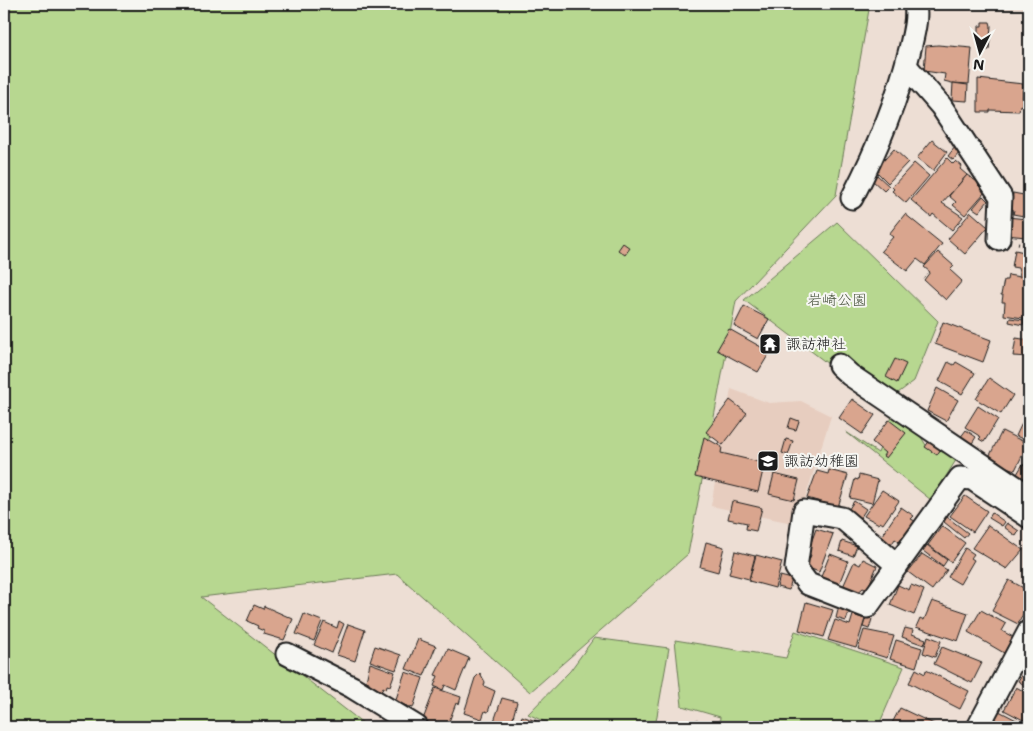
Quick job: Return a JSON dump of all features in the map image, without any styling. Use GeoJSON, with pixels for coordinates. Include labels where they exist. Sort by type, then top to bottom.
{"type":"FeatureCollection","features":[{"type":"Feature","properties":{"kind":"street"},"geometry":{"type":"LineString","coordinates":[[852,198],[874,157],[890,117],[906,66],[915,27],[915,4]]}},
{"type":"Feature","properties":{"kind":"street"},"geometry":{"type":"LineString","coordinates":[[906,66],[941,106],[1001,197],[999,239]]}},
{"type":"Feature","properties":{"kind":"street"},"geometry":{"type":"LineString","coordinates":[[839,365],[850,375],[1029,496]]}},
{"type":"Feature","properties":{"kind":"street"},"geometry":{"type":"LineString","coordinates":[[897,565],[842,518],[804,511],[796,568],[808,584],[867,607],[960,478],[972,479],[1029,517]]}},
{"type":"Feature","properties":{"kind":"street"},"geometry":{"type":"LineString","coordinates":[[978,727],[1029,631]]}},
{"type":"Feature","properties":{"kind":"street"},"geometry":{"type":"LineString","coordinates":[[287,654],[352,687],[417,727]]}},
{"type":"Feature","properties":{"kind":"shaded area","name":"諏訪幼稚園"},"geometry":{"type":"Polygon","coordinates":[[[731,389],[769,403],[801,401],[831,416],[797,524],[711,506],[731,389]]]}},
{"type":"Feature","properties":{"kind":"green space"},"geometry":{"type":"Polygon","coordinates":[[[4,4],[870,4],[836,195],[736,301],[688,554],[530,692],[397,574],[201,597],[368,727],[4,727],[4,4]]]}},
{"type":"Feature","properties":{"kind":"green space","name":"岩崎公園"},"geometry":{"type":"Polygon","coordinates":[[[837,222],[938,321],[914,381],[882,405],[744,300],[837,222]]]}},
{"type":"Feature","properties":{"kind":"green space"},"geometry":{"type":"Polygon","coordinates":[[[892,417],[915,427],[927,447],[958,457],[931,500],[846,432],[878,453],[892,417]]]}},
{"type":"Feature","properties":{"kind":"green space"},"geometry":{"type":"Polygon","coordinates":[[[795,631],[904,667],[878,727],[719,727],[720,717],[682,706],[675,640],[786,658],[795,631]]]}},
{"type":"Feature","properties":{"kind":"green space"},"geometry":{"type":"Polygon","coordinates":[[[594,638],[669,648],[655,727],[556,727],[528,714],[570,671],[594,638]]]}},
{"type":"Feature","properties":{"kind":"building"},"geometry":{"type":"Polygon","coordinates":[[[982,22],[990,22],[991,26],[989,50],[979,50],[979,26],[982,26],[982,22]]]}},
{"type":"Feature","properties":{"kind":"building"},"geometry":{"type":"Polygon","coordinates":[[[938,45],[972,48],[969,84],[944,81],[945,74],[924,71],[926,46],[938,45]]]}},
{"type":"Feature","properties":{"kind":"building"},"geometry":{"type":"Polygon","coordinates":[[[978,79],[1023,84],[1022,106],[1020,105],[1019,111],[990,110],[990,112],[978,112],[978,79]]]}},
{"type":"Feature","properties":{"kind":"building"},"geometry":{"type":"Polygon","coordinates":[[[953,83],[968,85],[967,101],[952,100],[953,83]]]}},
{"type":"Feature","properties":{"kind":"building"},"geometry":{"type":"Polygon","coordinates":[[[932,140],[947,152],[933,171],[917,158],[932,140]]]}},
{"type":"Feature","properties":{"kind":"building"},"geometry":{"type":"Polygon","coordinates":[[[955,147],[960,152],[953,160],[948,156],[955,147]]]}},
{"type":"Feature","properties":{"kind":"building"},"geometry":{"type":"Polygon","coordinates":[[[894,149],[908,162],[888,183],[877,172],[879,170],[877,168],[894,149]]]}},
{"type":"Feature","properties":{"kind":"building"},"geometry":{"type":"Polygon","coordinates":[[[947,158],[953,164],[956,161],[962,166],[960,169],[967,175],[942,203],[963,217],[952,230],[933,214],[931,217],[911,200],[947,158]]]}},
{"type":"Feature","properties":{"kind":"building"},"geometry":{"type":"Polygon","coordinates":[[[914,163],[929,176],[906,203],[892,191],[894,189],[892,187],[914,163]]]}},
{"type":"Feature","properties":{"kind":"building"},"geometry":{"type":"Polygon","coordinates":[[[877,175],[889,186],[884,191],[872,180],[877,175]]]}},
{"type":"Feature","properties":{"kind":"building"},"geometry":{"type":"Polygon","coordinates":[[[967,175],[979,183],[978,185],[985,192],[965,215],[953,205],[956,202],[949,196],[967,175]]]}},
{"type":"Feature","properties":{"kind":"building"},"geometry":{"type":"Polygon","coordinates":[[[1013,193],[1029,196],[1029,217],[1013,214],[1014,210],[1010,209],[1013,193]]]}},
{"type":"Feature","properties":{"kind":"building"},"geometry":{"type":"Polygon","coordinates":[[[983,196],[988,201],[979,212],[973,208],[983,196]]]}},
{"type":"Feature","properties":{"kind":"building"},"geometry":{"type":"Polygon","coordinates":[[[971,212],[988,227],[965,254],[948,239],[971,212]]]}},
{"type":"Feature","properties":{"kind":"building"},"geometry":{"type":"Polygon","coordinates":[[[905,214],[942,244],[925,265],[917,259],[907,271],[881,251],[893,237],[889,234],[905,214]]]}},
{"type":"Feature","properties":{"kind":"building"},"geometry":{"type":"Polygon","coordinates":[[[1007,217],[1027,219],[1026,237],[1006,235],[1007,217]]]}},
{"type":"Feature","properties":{"kind":"building"},"geometry":{"type":"Polygon","coordinates":[[[623,243],[630,248],[625,255],[618,250],[623,243]]]}},
{"type":"Feature","properties":{"kind":"building"},"geometry":{"type":"Polygon","coordinates":[[[1015,250],[1029,253],[1029,270],[1025,269],[1029,278],[1029,319],[1004,315],[1005,302],[1002,302],[1003,295],[1001,295],[1004,280],[1007,280],[1008,275],[1020,277],[1018,268],[1012,267],[1015,250]]]}},
{"type":"Feature","properties":{"kind":"building"},"geometry":{"type":"Polygon","coordinates":[[[938,252],[954,266],[950,270],[962,281],[946,300],[924,280],[930,272],[924,267],[938,252]]]}},
{"type":"Feature","properties":{"kind":"building"},"geometry":{"type":"Polygon","coordinates":[[[744,306],[769,319],[758,339],[734,326],[744,306]]]}},
{"type":"Feature","properties":{"kind":"building"},"geometry":{"type":"Polygon","coordinates":[[[1010,318],[1024,320],[1023,325],[1009,322],[1010,318]]]}},
{"type":"Feature","properties":{"kind":"building"},"geometry":{"type":"Polygon","coordinates":[[[943,322],[991,340],[983,362],[935,344],[943,322]]]}},
{"type":"Feature","properties":{"kind":"building"},"geometry":{"type":"Polygon","coordinates":[[[729,329],[770,352],[758,372],[717,350],[729,329]]]}},
{"type":"Feature","properties":{"kind":"building"},"geometry":{"type":"Polygon","coordinates":[[[1016,338],[1029,340],[1029,357],[1013,356],[1016,338]]]}},
{"type":"Feature","properties":{"kind":"building"},"geometry":{"type":"Polygon","coordinates":[[[895,359],[906,364],[897,383],[886,377],[895,359]]]}},
{"type":"Feature","properties":{"kind":"building"},"geometry":{"type":"Polygon","coordinates":[[[948,362],[954,365],[956,362],[975,373],[962,394],[939,381],[948,362]]]}},
{"type":"Feature","properties":{"kind":"building"},"geometry":{"type":"Polygon","coordinates":[[[989,378],[1013,395],[1001,414],[976,399],[989,378]]]}},
{"type":"Feature","properties":{"kind":"building"},"geometry":{"type":"Polygon","coordinates":[[[937,388],[958,400],[946,421],[927,411],[937,388]]]}},
{"type":"Feature","properties":{"kind":"building"},"geometry":{"type":"Polygon","coordinates":[[[852,399],[875,415],[862,434],[839,418],[852,399]]]}},
{"type":"Feature","properties":{"kind":"building"},"geometry":{"type":"Polygon","coordinates":[[[730,400],[747,413],[723,445],[706,432],[730,400]]]}},
{"type":"Feature","properties":{"kind":"building"},"geometry":{"type":"Polygon","coordinates":[[[978,406],[998,419],[984,442],[979,439],[981,437],[965,427],[978,406]]]}},
{"type":"Feature","properties":{"kind":"building"},"geometry":{"type":"Polygon","coordinates":[[[791,418],[799,421],[796,430],[788,428],[791,418]]]}},
{"type":"Feature","properties":{"kind":"building"},"geometry":{"type":"Polygon","coordinates":[[[1024,419],[1029,422],[1029,442],[1016,436],[1024,419]]]}},
{"type":"Feature","properties":{"kind":"building"},"geometry":{"type":"Polygon","coordinates":[[[889,420],[906,433],[886,458],[883,456],[885,453],[872,442],[889,420]]]}},
{"type":"Feature","properties":{"kind":"building"},"geometry":{"type":"Polygon","coordinates":[[[966,430],[976,437],[971,445],[960,438],[966,430]]]}},
{"type":"Feature","properties":{"kind":"building"},"geometry":{"type":"Polygon","coordinates":[[[1002,431],[1028,444],[1015,470],[998,464],[999,461],[989,457],[1002,431]]]}},
{"type":"Feature","properties":{"kind":"building"},"geometry":{"type":"Polygon","coordinates":[[[704,437],[722,447],[721,453],[759,462],[758,465],[764,466],[758,492],[695,477],[704,437]]]}},
{"type":"Feature","properties":{"kind":"building"},"geometry":{"type":"Polygon","coordinates":[[[786,439],[793,441],[788,455],[782,453],[786,439]]]}},
{"type":"Feature","properties":{"kind":"building"},"geometry":{"type":"Polygon","coordinates":[[[930,440],[942,447],[937,455],[925,447],[930,440]]]}},
{"type":"Feature","properties":{"kind":"building"},"geometry":{"type":"Polygon","coordinates":[[[1023,464],[1029,469],[1029,482],[1017,474],[1023,464]]]}},
{"type":"Feature","properties":{"kind":"building"},"geometry":{"type":"Polygon","coordinates":[[[829,470],[848,475],[838,507],[807,498],[817,471],[828,474],[829,470]]]}},
{"type":"Feature","properties":{"kind":"building"},"geometry":{"type":"Polygon","coordinates":[[[774,474],[799,480],[794,500],[769,494],[774,474]]]}},
{"type":"Feature","properties":{"kind":"building"},"geometry":{"type":"Polygon","coordinates":[[[859,475],[878,480],[872,503],[850,498],[855,479],[858,480],[859,475]]]}},
{"type":"Feature","properties":{"kind":"building"},"geometry":{"type":"Polygon","coordinates":[[[882,490],[899,501],[883,524],[880,522],[879,524],[864,516],[882,490]]]}},
{"type":"Feature","properties":{"kind":"building"},"geometry":{"type":"Polygon","coordinates":[[[965,496],[987,511],[973,532],[950,516],[965,496]]]}},
{"type":"Feature","properties":{"kind":"building"},"geometry":{"type":"Polygon","coordinates":[[[732,501],[762,508],[756,531],[746,529],[747,523],[728,519],[732,501]]]}},
{"type":"Feature","properties":{"kind":"building"},"geometry":{"type":"Polygon","coordinates":[[[854,501],[866,509],[859,520],[847,512],[854,501]]]}},
{"type":"Feature","properties":{"kind":"building"},"geometry":{"type":"Polygon","coordinates":[[[901,507],[914,516],[911,519],[917,522],[902,544],[895,539],[891,545],[880,538],[901,507]]]}},
{"type":"Feature","properties":{"kind":"building"},"geometry":{"type":"Polygon","coordinates":[[[992,513],[1005,522],[1002,526],[989,518],[992,513]]]}},
{"type":"Feature","properties":{"kind":"building"},"geometry":{"type":"Polygon","coordinates":[[[947,517],[968,533],[964,538],[944,522],[947,517]]]}},
{"type":"Feature","properties":{"kind":"building"},"geometry":{"type":"Polygon","coordinates":[[[1007,523],[1019,531],[1016,536],[1004,527],[1007,523]]]}},
{"type":"Feature","properties":{"kind":"building"},"geometry":{"type":"Polygon","coordinates":[[[988,525],[1023,550],[1007,569],[972,548],[988,525]]]}},
{"type":"Feature","properties":{"kind":"building"},"geometry":{"type":"Polygon","coordinates":[[[942,526],[965,543],[951,562],[928,545],[942,526]]]}},
{"type":"Feature","properties":{"kind":"building"},"geometry":{"type":"Polygon","coordinates":[[[816,529],[833,534],[819,572],[806,567],[811,555],[807,554],[816,529]]]}},
{"type":"Feature","properties":{"kind":"building"},"geometry":{"type":"Polygon","coordinates":[[[842,541],[857,546],[853,556],[839,551],[842,541]]]}},
{"type":"Feature","properties":{"kind":"building"},"geometry":{"type":"Polygon","coordinates":[[[706,542],[724,547],[718,572],[700,567],[706,542]]]}},
{"type":"Feature","properties":{"kind":"building"},"geometry":{"type":"Polygon","coordinates":[[[927,545],[947,560],[943,566],[923,551],[927,545]]]}},
{"type":"Feature","properties":{"kind":"building"},"geometry":{"type":"Polygon","coordinates":[[[965,548],[974,554],[971,558],[974,560],[960,584],[948,577],[965,548]]]}},
{"type":"Feature","properties":{"kind":"building"},"geometry":{"type":"Polygon","coordinates":[[[735,551],[755,556],[749,579],[729,574],[735,551]]]}},
{"type":"Feature","properties":{"kind":"building"},"geometry":{"type":"Polygon","coordinates":[[[830,554],[848,561],[837,589],[819,582],[830,554]]]}},
{"type":"Feature","properties":{"kind":"building"},"geometry":{"type":"Polygon","coordinates":[[[922,554],[947,570],[932,590],[908,572],[922,554]]]}},
{"type":"Feature","properties":{"kind":"building"},"geometry":{"type":"Polygon","coordinates":[[[756,555],[782,562],[775,588],[749,581],[756,555]]]}},
{"type":"Feature","properties":{"kind":"building"},"geometry":{"type":"Polygon","coordinates":[[[863,559],[877,566],[867,590],[863,588],[855,595],[842,589],[854,562],[860,565],[863,559]]]}},
{"type":"Feature","properties":{"kind":"building"},"geometry":{"type":"Polygon","coordinates":[[[780,576],[792,579],[789,590],[777,587],[780,576]]]}},
{"type":"Feature","properties":{"kind":"building"},"geometry":{"type":"Polygon","coordinates":[[[1009,580],[1029,591],[1029,603],[1018,624],[992,611],[1009,580]]]}},
{"type":"Feature","properties":{"kind":"building"},"geometry":{"type":"Polygon","coordinates":[[[898,585],[909,590],[911,585],[924,590],[914,615],[890,605],[898,585]]]}},
{"type":"Feature","properties":{"kind":"building"},"geometry":{"type":"Polygon","coordinates":[[[932,601],[968,613],[958,641],[916,627],[920,618],[924,620],[932,601]]]}},
{"type":"Feature","properties":{"kind":"building"},"geometry":{"type":"Polygon","coordinates":[[[806,602],[833,610],[824,637],[799,630],[806,602]]]}},
{"type":"Feature","properties":{"kind":"building"},"geometry":{"type":"Polygon","coordinates":[[[254,605],[263,609],[264,606],[293,619],[284,640],[264,634],[264,631],[257,628],[258,626],[247,621],[254,605]]]}},
{"type":"Feature","properties":{"kind":"building"},"geometry":{"type":"Polygon","coordinates":[[[839,606],[850,609],[846,621],[836,618],[839,606]]]}},
{"type":"Feature","properties":{"kind":"building"},"geometry":{"type":"Polygon","coordinates":[[[981,610],[1006,624],[1002,631],[1013,637],[1004,653],[968,632],[981,610]]]}},
{"type":"Feature","properties":{"kind":"building"},"geometry":{"type":"Polygon","coordinates":[[[304,614],[322,621],[314,641],[296,634],[304,614]]]}},
{"type":"Feature","properties":{"kind":"building"},"geometry":{"type":"Polygon","coordinates":[[[853,615],[865,619],[856,648],[828,640],[835,620],[850,625],[853,615]]]}},
{"type":"Feature","properties":{"kind":"building"},"geometry":{"type":"Polygon","coordinates":[[[866,617],[872,619],[869,629],[863,627],[866,617]]]}},
{"type":"Feature","properties":{"kind":"building"},"geometry":{"type":"Polygon","coordinates":[[[339,621],[344,624],[332,653],[314,645],[324,622],[337,628],[339,621]]]}},
{"type":"Feature","properties":{"kind":"building"},"geometry":{"type":"Polygon","coordinates":[[[348,624],[365,630],[355,661],[337,655],[348,624]]]}},
{"type":"Feature","properties":{"kind":"building"},"geometry":{"type":"Polygon","coordinates":[[[905,628],[913,630],[912,634],[926,639],[924,645],[902,637],[905,628]]]}},
{"type":"Feature","properties":{"kind":"building"},"geometry":{"type":"Polygon","coordinates":[[[864,630],[894,636],[887,658],[858,649],[864,630]]]}},
{"type":"Feature","properties":{"kind":"building"},"geometry":{"type":"Polygon","coordinates":[[[928,636],[941,641],[935,657],[923,653],[928,636]]]}},
{"type":"Feature","properties":{"kind":"building"},"geometry":{"type":"Polygon","coordinates":[[[418,639],[436,646],[424,676],[406,669],[418,639]]]}},
{"type":"Feature","properties":{"kind":"building"},"geometry":{"type":"Polygon","coordinates":[[[896,640],[922,648],[916,667],[890,659],[896,640]]]}},
{"type":"Feature","properties":{"kind":"building"},"geometry":{"type":"Polygon","coordinates":[[[375,646],[401,655],[396,670],[370,661],[375,646]]]}},
{"type":"Feature","properties":{"kind":"building"},"geometry":{"type":"Polygon","coordinates":[[[942,647],[982,663],[972,683],[934,664],[942,647]]]}},
{"type":"Feature","properties":{"kind":"building"},"geometry":{"type":"Polygon","coordinates":[[[448,649],[469,658],[456,690],[445,685],[443,690],[434,686],[438,676],[435,675],[448,649]]]}},
{"type":"Feature","properties":{"kind":"building"},"geometry":{"type":"Polygon","coordinates":[[[370,663],[395,672],[390,686],[387,685],[386,689],[383,687],[381,692],[368,687],[369,682],[366,681],[370,663]]]}},
{"type":"Feature","properties":{"kind":"building"},"geometry":{"type":"Polygon","coordinates":[[[916,669],[925,674],[926,670],[969,691],[960,709],[909,683],[916,669]]]}},
{"type":"Feature","properties":{"kind":"building"},"geometry":{"type":"Polygon","coordinates":[[[1024,671],[1029,674],[1029,688],[1018,681],[1024,671]]]}},
{"type":"Feature","properties":{"kind":"building"},"geometry":{"type":"Polygon","coordinates":[[[405,672],[423,678],[413,708],[395,702],[405,672]]]}},
{"type":"Feature","properties":{"kind":"building"},"geometry":{"type":"Polygon","coordinates":[[[480,673],[485,682],[484,686],[495,691],[488,712],[485,711],[482,719],[464,713],[475,678],[480,673]]]}},
{"type":"Feature","properties":{"kind":"building"},"geometry":{"type":"Polygon","coordinates":[[[1016,687],[1029,694],[1029,723],[1004,710],[1016,687]]]}},
{"type":"Feature","properties":{"kind":"building"},"geometry":{"type":"Polygon","coordinates":[[[435,688],[461,697],[459,704],[456,703],[447,727],[432,727],[422,722],[435,688]]]}},
{"type":"Feature","properties":{"kind":"building"},"geometry":{"type":"Polygon","coordinates":[[[502,698],[517,702],[511,725],[492,727],[502,698]]]}},
{"type":"Feature","properties":{"kind":"building"},"geometry":{"type":"Polygon","coordinates":[[[900,708],[936,725],[935,727],[890,727],[900,708]]]}},
{"type":"Feature","properties":{"kind":"building"},"geometry":{"type":"Polygon","coordinates":[[[999,711],[1028,726],[990,727],[999,711]]]}},
{"type":"Feature","properties":{"kind":"building"},"geometry":{"type":"Polygon","coordinates":[[[522,716],[547,725],[546,727],[518,727],[522,716]]]}},
{"type":"Feature","properties":{"kind":"building"},"geometry":{"type":"Polygon","coordinates":[[[696,720],[719,726],[719,727],[694,727],[696,720]]]}},
{"type":"Feature","properties":{"kind":"place","name":"諏訪神社"},"geometry":{"type":"Point","coordinates":[770,344]}},
{"type":"Feature","properties":{"kind":"place","name":"諏訪幼稚園"},"geometry":{"type":"Point","coordinates":[768,461]}}]}
